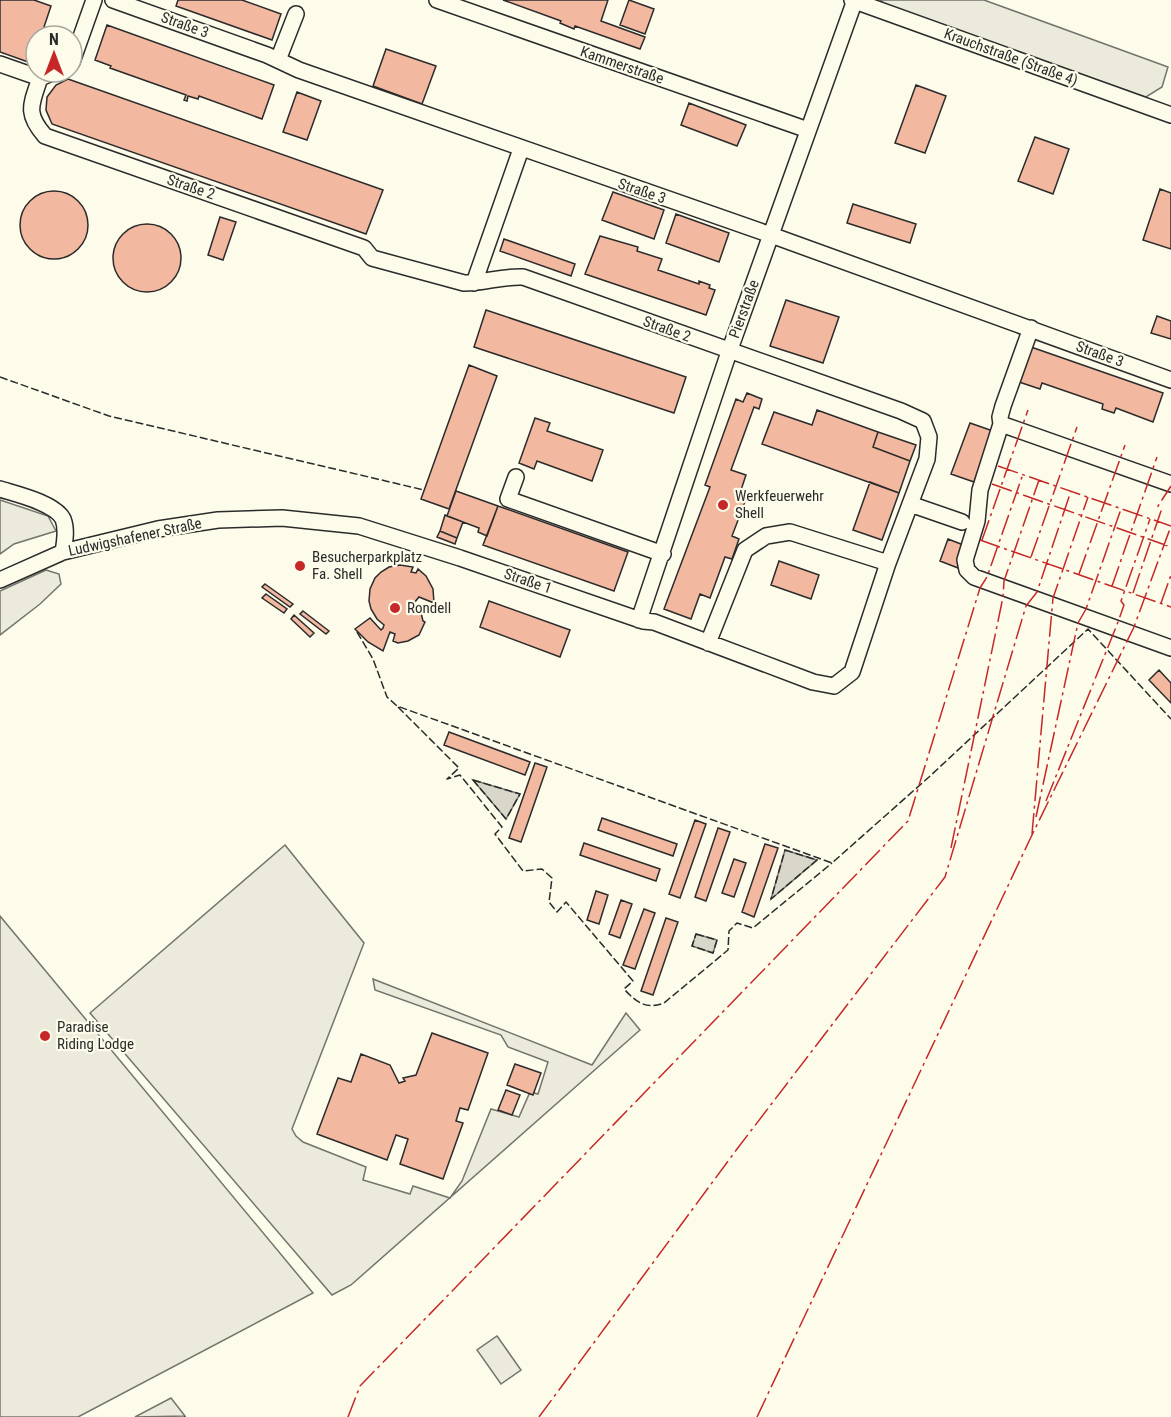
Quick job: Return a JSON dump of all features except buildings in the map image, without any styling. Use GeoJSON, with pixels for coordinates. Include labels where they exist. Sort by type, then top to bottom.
{"type":"FeatureCollection","features":[{"type":"Feature","properties":{"kind":"street"},"geometry":{"type":"LineString","coordinates":[[84,28],[94,0]]}},
{"type":"Feature","properties":{"kind":"street","name":"Straße 3"},"geometry":{"type":"LineString","coordinates":[[113,0],[278,60],[299,70],[1031,328],[1171,380]]}},
{"type":"Feature","properties":{"kind":"street","name":"Kammerstraße"},"geometry":{"type":"LineString","coordinates":[[436,0],[808,130]]}},
{"type":"Feature","properties":{"kind":"street","name":"Pierstraße"},"geometry":{"type":"LineString","coordinates":[[639,620],[729,352],[854,0]]}},
{"type":"Feature","properties":{"kind":"street","name":"Krauchstraße (Straße 4)"},"geometry":{"type":"LineString","coordinates":[[854,0],[1171,115]]}},
{"type":"Feature","properties":{"kind":"street"},"geometry":{"type":"LineString","coordinates":[[278,60],[296,14]]}},
{"type":"Feature","properties":{"kind":"street","name":"Straße 2"},"geometry":{"type":"LineString","coordinates":[[0,64],[24,70]]}},
{"type":"Feature","properties":{"kind":"street","name":"Straße 2"},"geometry":{"type":"LineString","coordinates":[[42,84],[30,109],[34,123],[45,136],[364,248],[372,258],[464,283],[508,276],[523,277],[923,421],[929,437],[927,459],[888,564],[852,672],[834,686],[813,682],[654,622],[639,620]]}},
{"type":"Feature","properties":{"kind":"street"},"geometry":{"type":"LineString","coordinates":[[474,283],[521,149]]}},
{"type":"Feature","properties":{"kind":"street"},"geometry":{"type":"LineString","coordinates":[[1031,328],[1003,406],[1001,424],[980,490],[977,521],[965,560],[967,570],[974,578],[1171,648]]}},
{"type":"Feature","properties":{"kind":"street"},"geometry":{"type":"LineString","coordinates":[[1001,424],[1171,484]]}},
{"type":"Feature","properties":{"kind":"street"},"geometry":{"type":"LineString","coordinates":[[516,477],[508,499],[663,554]]}},
{"type":"Feature","properties":{"kind":"street"},"geometry":{"type":"LineString","coordinates":[[0,489],[53,508],[63,518],[66,537],[63,552]]}},
{"type":"Feature","properties":{"kind":"street"},"geometry":{"type":"LineString","coordinates":[[910,504],[962,522]]}},
{"type":"Feature","properties":{"kind":"street","name":"Ludwigshafener Straße"},"geometry":{"type":"LineString","coordinates":[[0,580],[63,552],[158,529],[218,520],[282,518],[359,526],[417,544]]}},
{"type":"Feature","properties":{"kind":"street"},"geometry":{"type":"LineString","coordinates":[[708,643],[746,549],[766,536],[790,532],[888,564]]}},
{"type":"Feature","properties":{"kind":"street","name":"Straße 1"},"geometry":{"type":"LineString","coordinates":[[417,544],[639,620]]}},
{"type":"Feature","properties":{"kind":"shaded area"},"geometry":{"type":"Polygon","coordinates":[[[880,0],[984,0],[1168,67],[1162,87],[1146,97],[887,6],[880,0]]]}},
{"type":"Feature","properties":{"kind":"shaded area"},"geometry":{"type":"Polygon","coordinates":[[[0,500],[48,516],[56,531],[14,544],[0,554],[0,500]]]}},
{"type":"Feature","properties":{"kind":"shaded area"},"geometry":{"type":"Polygon","coordinates":[[[46,570],[59,574],[61,584],[40,604],[0,635],[0,591],[46,570]]]}},
{"type":"Feature","properties":{"kind":"shaded area"},"geometry":{"type":"Polygon","coordinates":[[[473,780],[520,794],[506,819],[473,780]]]}},
{"type":"Feature","properties":{"kind":"shaded area"},"geometry":{"type":"Polygon","coordinates":[[[285,845],[364,943],[292,1129],[303,1142],[366,1167],[363,1180],[410,1194],[413,1186],[450,1198],[351,1285],[332,1295],[90,1013],[285,845]]]}},
{"type":"Feature","properties":{"kind":"shaded area"},"geometry":{"type":"Polygon","coordinates":[[[785,850],[817,860],[771,899],[785,850]]]}},
{"type":"Feature","properties":{"kind":"shaded area"},"geometry":{"type":"Polygon","coordinates":[[[0,916],[313,1293],[78,1417],[0,1417],[0,916]]]}},
{"type":"Feature","properties":{"kind":"shaded area"},"geometry":{"type":"Polygon","coordinates":[[[696,934],[717,940],[713,953],[692,946],[696,934]]]}},
{"type":"Feature","properties":{"kind":"shaded area"},"geometry":{"type":"Polygon","coordinates":[[[373,979],[592,1065],[626,1013],[640,1030],[451,1197],[462,1181],[491,1109],[519,1117],[530,1092],[538,1094],[548,1062],[508,1047],[501,1035],[375,990],[373,979]]]}},
{"type":"Feature","properties":{"kind":"shaded area"},"geometry":{"type":"Polygon","coordinates":[[[497,1336],[521,1370],[501,1384],[477,1350],[497,1336]]]}},
{"type":"Feature","properties":{"kind":"shaded area"},"geometry":{"type":"Polygon","coordinates":[[[171,1398],[185,1416],[135,1417],[171,1398]]]}},
{"type":"Feature","properties":{"kind":"fence"},"geometry":{"type":"LineString","coordinates":[[0,377],[109,416],[424,490]]}},
{"type":"Feature","properties":{"kind":"fence"},"geometry":{"type":"LineString","coordinates":[[357,632],[373,659],[387,697],[397,706],[832,863],[929,777],[1088,629],[1171,719]]}},
{"type":"Feature","properties":{"kind":"fence"},"geometry":{"type":"LineString","coordinates":[[398,707],[459,768],[447,779],[460,775],[502,827],[495,834],[523,871],[542,869],[552,878],[549,902],[557,912],[566,902],[633,981],[624,989],[642,1004],[652,1006],[664,1003],[728,950],[729,931],[737,923],[753,928],[832,863]]}},
{"type":"Feature","properties":{"kind":"fence"},"geometry":{"type":"LineString","coordinates":[[473,780],[520,794],[506,819],[473,780]]}},
{"type":"Feature","properties":{"kind":"fence"},"geometry":{"type":"LineString","coordinates":[[785,850],[817,860],[771,899],[785,850]]}},
{"type":"Feature","properties":{"kind":"fence"},"geometry":{"type":"LineString","coordinates":[[696,934],[717,940],[713,953],[692,946],[696,934]]}},
{"type":"Feature","properties":{"kind":"power"},"geometry":{"type":"LineString","coordinates":[[982,540],[1028,410]]}},
{"type":"Feature","properties":{"kind":"power"},"geometry":{"type":"LineString","coordinates":[[1031,557],[1077,427]]}},
{"type":"Feature","properties":{"kind":"power"},"geometry":{"type":"LineString","coordinates":[[1079,574],[1125,445]]}},
{"type":"Feature","properties":{"kind":"power"},"geometry":{"type":"LineString","coordinates":[[1112,586],[1157,457]]}},
{"type":"Feature","properties":{"kind":"power"},"geometry":{"type":"LineString","coordinates":[[998,466],[1171,526]]}},
{"type":"Feature","properties":{"kind":"power"},"geometry":{"type":"LineString","coordinates":[[348,1417],[360,1386],[908,821],[980,588],[987,577],[1023,474]]}},
{"type":"Feature","properties":{"kind":"power"},"geometry":{"type":"LineString","coordinates":[[951,848],[1003,597],[1004,581],[1039,480]]}},
{"type":"Feature","properties":{"kind":"power"},"geometry":{"type":"LineString","coordinates":[[992,484],[1171,547]]}},
{"type":"Feature","properties":{"kind":"power"},"geometry":{"type":"LineString","coordinates":[[1133,593],[1161,511],[1158,506],[1171,486]]}},
{"type":"Feature","properties":{"kind":"power"},"geometry":{"type":"LineString","coordinates":[[539,1417],[737,1149],[945,877],[1026,606],[1037,592],[1071,491]]}},
{"type":"Feature","properties":{"kind":"power"},"geometry":{"type":"LineString","coordinates":[[1032,834],[1053,598],[1088,497]]}},
{"type":"Feature","properties":{"kind":"power"},"geometry":{"type":"LineString","coordinates":[[1036,817],[1078,623],[1086,609],[1121,509]]}},
{"type":"Feature","properties":{"kind":"power"},"geometry":{"type":"LineString","coordinates":[[1046,801],[1118,622],[1124,605],[1121,601],[1150,519]]}},
{"type":"Feature","properties":{"kind":"power"},"geometry":{"type":"LineString","coordinates":[[757,1417],[1031,837],[1134,627],[1171,526]]}},
{"type":"Feature","properties":{"kind":"power"},"geometry":{"type":"LineString","coordinates":[[980,540],[1171,607]]}},
{"type":"Feature","properties":{"kind":"power"},"geometry":{"type":"LineString","coordinates":[[1161,603],[1171,575]]}},
{"type":"Feature","properties":{"kind":"place","name":"Werkfeuerwehr Shell"},"geometry":{"type":"Point","coordinates":[723,505]}},
{"type":"Feature","properties":{"kind":"place","name":"Besucherparkplatz Fa. Shell"},"geometry":{"type":"Point","coordinates":[300,566]}},
{"type":"Feature","properties":{"kind":"place","name":"Rondell"},"geometry":{"type":"Point","coordinates":[395,608]}},
{"type":"Feature","properties":{"kind":"place","name":"Paradise Riding Lodge"},"geometry":{"type":"Point","coordinates":[45,1036]}}]}
